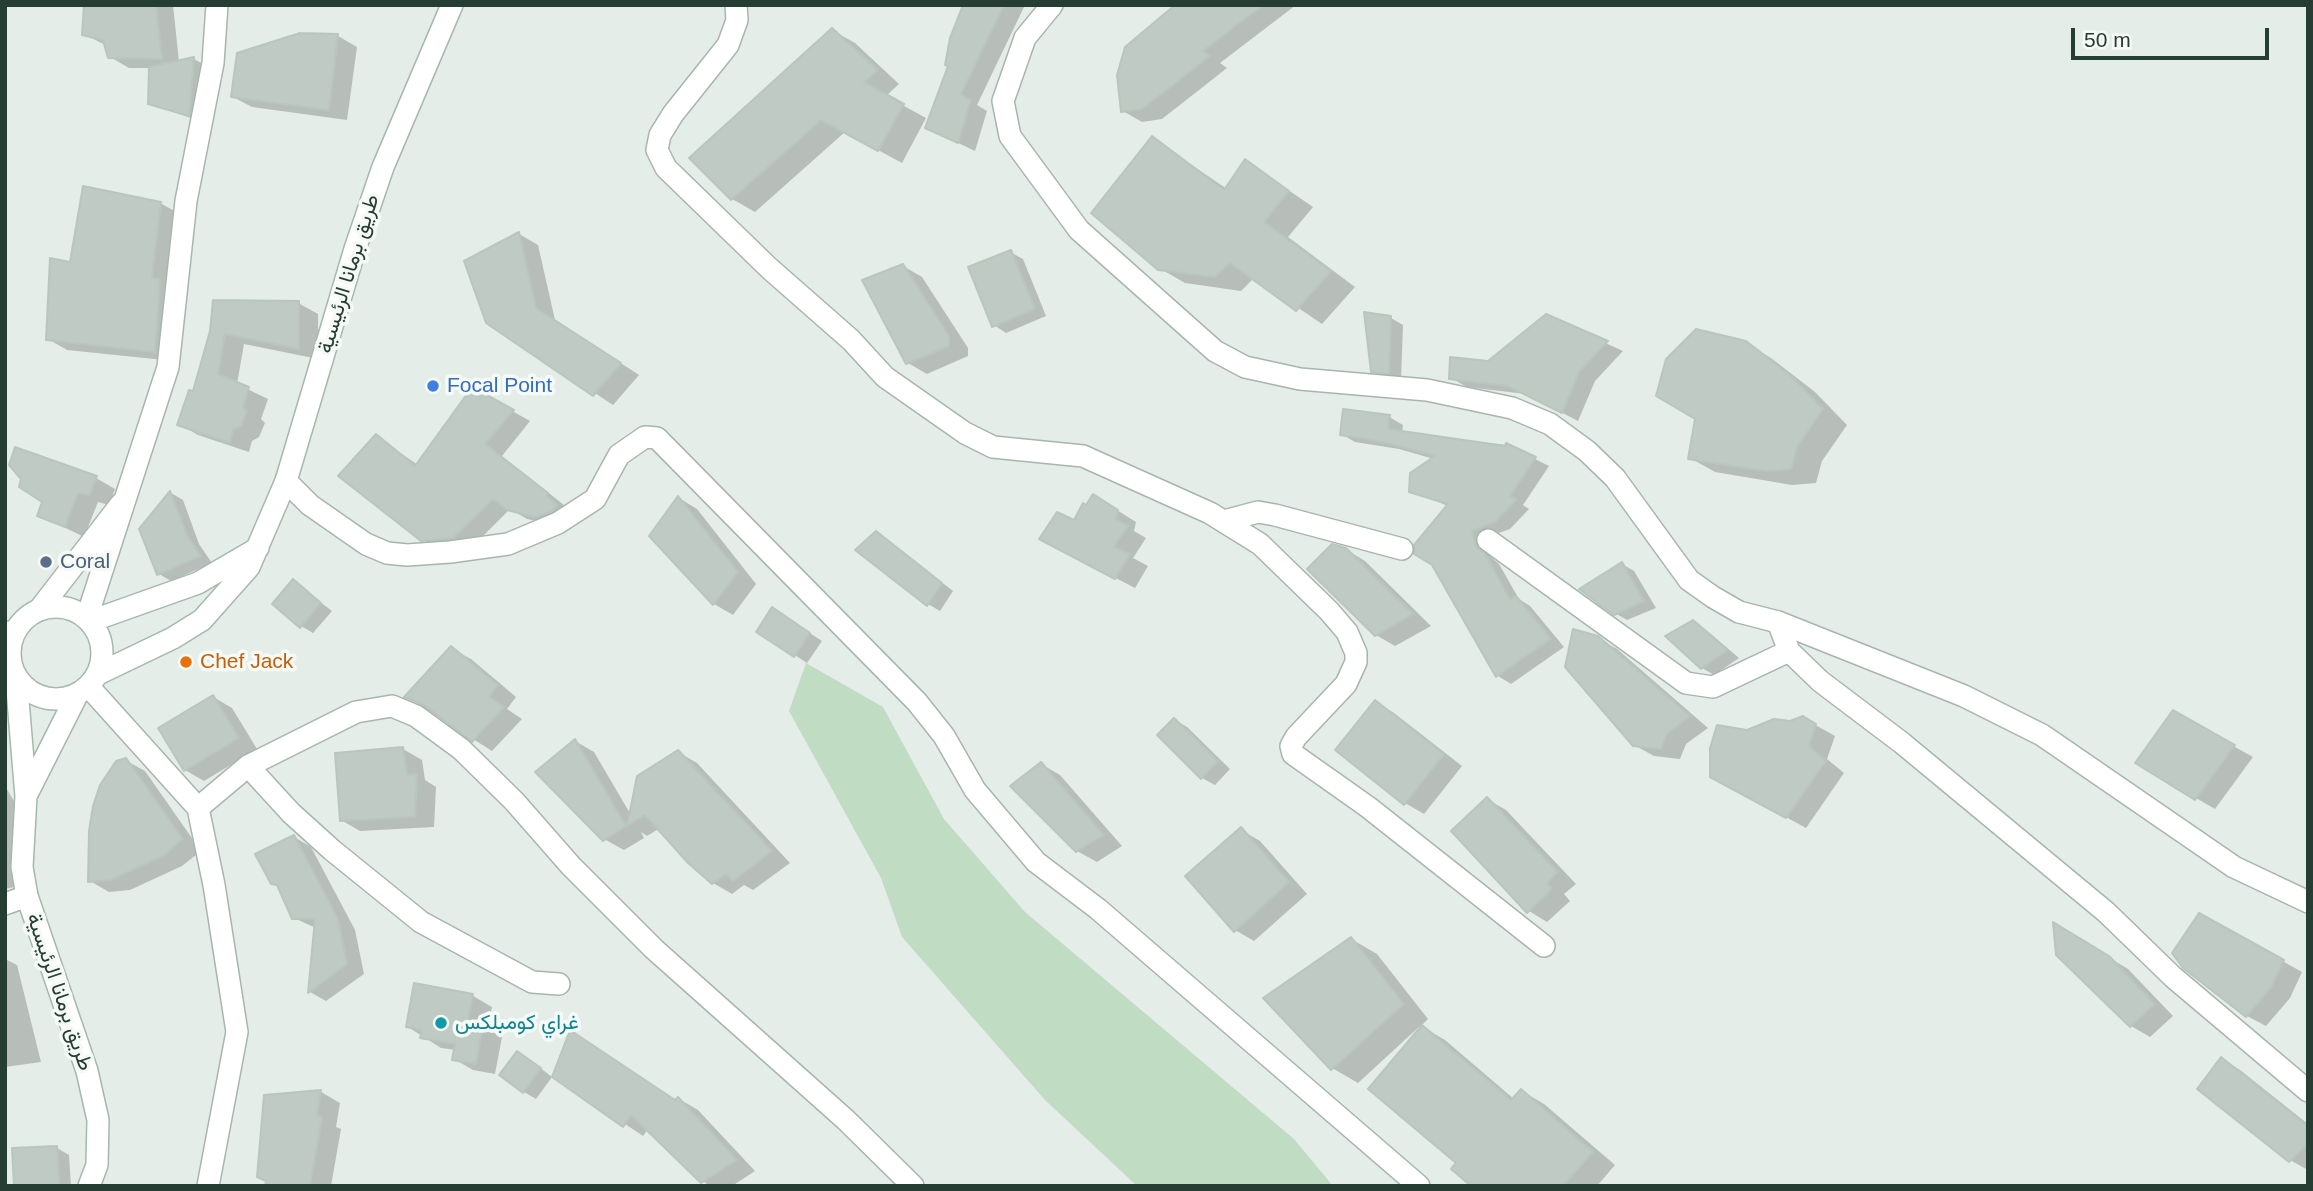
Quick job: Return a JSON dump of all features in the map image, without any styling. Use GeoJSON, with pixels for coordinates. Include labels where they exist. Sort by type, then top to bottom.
{"type":"FeatureCollection","features":[{"type":"Feature","properties":{"kind":"street"},"geometry":{"type":"LineString","coordinates":[[89,619],[168,367],[186,201],[213,63],[217,5]]}},
{"type":"Feature","properties":{"kind":"street","name":"طريق برمانا الرئيسية"},"geometry":{"type":"LineString","coordinates":[[26,796],[88,685],[202,620],[234,587],[260,547],[286,481],[355,248],[383,167],[452,5]]}},
{"type":"Feature","properties":{"kind":"street"},"geometry":{"type":"LineString","coordinates":[[736,5],[737,20],[728,45],[673,114],[660,135],[657,150],[666,168],[769,268],[851,340],[885,377],[965,433],[993,447],[1083,456],[1224,521],[1261,544],[1329,611],[1347,632],[1356,653],[1356,662],[1346,684],[1296,737],[1291,746],[1293,754],[1368,807],[1545,946]]}},
{"type":"Feature","properties":{"kind":"street"},"geometry":{"type":"LineString","coordinates":[[1052,5],[1025,38],[1003,101],[1010,136],[1079,230],[1215,351],[1245,368],[1300,379],[1427,390],[1512,408],[1550,424],[1587,451],[1615,478],[1689,580],[1739,612],[1778,622],[1964,696],[2042,735],[2234,867],[2308,902]]}},
{"type":"Feature","properties":{"kind":"street"},"geometry":{"type":"LineString","coordinates":[[286,481],[310,505],[366,544],[387,552],[407,555],[450,552],[508,544],[558,523],[595,499],[619,454],[645,437],[657,438],[917,702],[944,736],[975,790],[1036,862],[1098,909],[1419,1186]]}},
{"type":"Feature","properties":{"kind":"street"},"geometry":{"type":"LineString","coordinates":[[39,610],[64,607],[89,619],[103,646],[88,685],[54,700],[33,693],[11,671],[10,632],[39,610],[130,491]]}},
{"type":"Feature","properties":{"kind":"street"},"geometry":{"type":"LineString","coordinates":[[1224,521],[1258,512],[1402,549]]}},
{"type":"Feature","properties":{"kind":"street"},"geometry":{"type":"LineString","coordinates":[[1488,540],[1686,683],[1713,687],[1789,650]]}},
{"type":"Feature","properties":{"kind":"street"},"geometry":{"type":"LineString","coordinates":[[89,619],[198,583],[260,547]]}},
{"type":"Feature","properties":{"kind":"street"},"geometry":{"type":"LineString","coordinates":[[1778,622],[1789,650],[1820,681],[1902,743],[2106,912],[2173,978],[2308,1091]]}},
{"type":"Feature","properties":{"kind":"street","name":"طريق برمانا الرئيسية"},"geometry":{"type":"LineString","coordinates":[[11,671],[26,796],[22,867],[27,896],[87,1071],[99,1120],[97,1165],[89,1186]]}},
{"type":"Feature","properties":{"kind":"street"},"geometry":{"type":"LineString","coordinates":[[88,685],[198,808],[214,885],[237,1032],[208,1186]]}},
{"type":"Feature","properties":{"kind":"street"},"geometry":{"type":"LineString","coordinates":[[198,808],[248,766],[356,712],[392,706],[416,716],[461,749],[654,949],[846,1120],[913,1186]]}},
{"type":"Feature","properties":{"kind":"street"},"geometry":{"type":"LineString","coordinates":[[248,766],[291,813],[332,850],[421,922],[532,982],[559,984]]}},
{"type":"Feature","properties":{"kind":"street"},"geometry":{"type":"LineString","coordinates":[[5,904],[27,896]]}},
{"type":"Feature","properties":{"kind":"green space"},"geometry":{"type":"Polygon","coordinates":[[[806,663],[883,707],[944,819],[1025,912],[1294,1139],[1333,1186],[1137,1186],[1045,1100],[902,937],[881,878],[789,711],[806,663]]]}},
{"type":"Feature","properties":{"kind":"building"},"geometry":{"type":"Polygon","coordinates":[[[84,5],[156,5],[162,59],[108,58],[103,40],[82,35],[84,5]]]}},
{"type":"Feature","properties":{"kind":"building"},"geometry":{"type":"Polygon","coordinates":[[[963,5],[1004,5],[961,94],[971,100],[958,143],[925,128],[948,66],[945,65],[950,38],[963,5]]]}},
{"type":"Feature","properties":{"kind":"building"},"geometry":{"type":"Polygon","coordinates":[[[1175,5],[1263,5],[1203,51],[1210,56],[1142,109],[1121,112],[1117,75],[1125,47],[1175,5]]]}},
{"type":"Feature","properties":{"kind":"building"},"geometry":{"type":"Polygon","coordinates":[[[832,28],[878,70],[864,82],[904,104],[878,151],[821,120],[731,200],[689,158],[832,28]]]}},
{"type":"Feature","properties":{"kind":"building"},"geometry":{"type":"Polygon","coordinates":[[[300,33],[338,34],[329,110],[231,97],[237,53],[300,33]]]}},
{"type":"Feature","properties":{"kind":"building"},"geometry":{"type":"Polygon","coordinates":[[[194,57],[189,116],[148,104],[149,67],[194,57]]]}},
{"type":"Feature","properties":{"kind":"building"},"geometry":{"type":"Polygon","coordinates":[[[1152,136],[1224,190],[1245,159],[1289,191],[1264,222],[1331,271],[1296,311],[1230,263],[1215,277],[1158,270],[1091,213],[1152,136]]]}},
{"type":"Feature","properties":{"kind":"building"},"geometry":{"type":"Polygon","coordinates":[[[83,186],[161,202],[152,278],[160,280],[155,352],[46,340],[50,258],[70,262],[83,186]]]}},
{"type":"Feature","properties":{"kind":"building"},"geometry":{"type":"Polygon","coordinates":[[[519,232],[536,308],[621,363],[593,396],[486,323],[464,261],[519,232]]]}},
{"type":"Feature","properties":{"kind":"building"},"geometry":{"type":"Polygon","coordinates":[[[1011,250],[1035,309],[992,327],[968,267],[1011,250]]]}},
{"type":"Feature","properties":{"kind":"building"},"geometry":{"type":"Polygon","coordinates":[[[903,264],[949,336],[949,346],[906,364],[862,280],[903,264]]]}},
{"type":"Feature","properties":{"kind":"building"},"geometry":{"type":"Polygon","coordinates":[[[213,300],[299,301],[299,349],[225,334],[218,374],[249,387],[243,407],[247,411],[241,426],[233,430],[230,443],[177,425],[189,390],[193,391],[210,331],[213,300]]]}},
{"type":"Feature","properties":{"kind":"building"},"geometry":{"type":"Polygon","coordinates":[[[1364,312],[1391,316],[1389,374],[1371,372],[1364,312]]]}},
{"type":"Feature","properties":{"kind":"building"},"geometry":{"type":"Polygon","coordinates":[[[1546,314],[1608,341],[1579,372],[1562,413],[1508,386],[1449,379],[1450,357],[1488,361],[1546,314]]]}},
{"type":"Feature","properties":{"kind":"building"},"geometry":{"type":"Polygon","coordinates":[[[1696,329],[1746,341],[1790,375],[1823,409],[1797,447],[1791,469],[1766,471],[1688,459],[1695,419],[1656,396],[1666,359],[1696,329]]]}},
{"type":"Feature","properties":{"kind":"building"},"geometry":{"type":"Polygon","coordinates":[[[472,387],[514,410],[485,444],[548,493],[546,496],[557,505],[551,512],[534,517],[507,510],[493,499],[453,538],[421,541],[338,476],[376,434],[415,466],[472,387]]]}},
{"type":"Feature","properties":{"kind":"building"},"geometry":{"type":"Polygon","coordinates":[[[1343,409],[1390,415],[1388,429],[1505,446],[1506,443],[1536,457],[1510,496],[1517,499],[1495,522],[1472,531],[1476,546],[1485,554],[1510,599],[1516,596],[1551,639],[1496,677],[1432,565],[1414,554],[1414,545],[1448,504],[1409,492],[1410,473],[1435,456],[1383,442],[1340,435],[1343,409]]]}},
{"type":"Feature","properties":{"kind":"building"},"geometry":{"type":"Polygon","coordinates":[[[15,447],[97,476],[90,495],[78,493],[65,527],[37,516],[42,502],[19,487],[21,479],[9,465],[15,447]]]}},
{"type":"Feature","properties":{"kind":"building"},"geometry":{"type":"Polygon","coordinates":[[[170,491],[187,535],[201,556],[157,575],[139,529],[170,491]]]}},
{"type":"Feature","properties":{"kind":"building"},"geometry":{"type":"Polygon","coordinates":[[[1093,494],[1118,510],[1116,519],[1128,526],[1114,547],[1130,554],[1115,579],[1039,539],[1057,512],[1074,520],[1083,503],[1086,505],[1093,494]]]}},
{"type":"Feature","properties":{"kind":"building"},"geometry":{"type":"Polygon","coordinates":[[[678,496],[738,572],[713,605],[649,536],[678,496]]]}},
{"type":"Feature","properties":{"kind":"building"},"geometry":{"type":"Polygon","coordinates":[[[876,531],[942,583],[927,606],[855,550],[876,531]]]}},
{"type":"Feature","properties":{"kind":"building"},"geometry":{"type":"Polygon","coordinates":[[[1332,544],[1346,548],[1413,614],[1375,636],[1307,569],[1332,544]]]}},
{"type":"Feature","properties":{"kind":"building"},"geometry":{"type":"Polygon","coordinates":[[[1622,562],[1644,601],[1614,615],[1579,589],[1622,562]]]}},
{"type":"Feature","properties":{"kind":"building"},"geometry":{"type":"Polygon","coordinates":[[[293,579],[321,603],[300,628],[272,604],[293,579]]]}},
{"type":"Feature","properties":{"kind":"building"},"geometry":{"type":"Polygon","coordinates":[[[772,607],[810,633],[794,657],[756,632],[772,607]]]}},
{"type":"Feature","properties":{"kind":"building"},"geometry":{"type":"Polygon","coordinates":[[[1693,620],[1728,650],[1701,669],[1665,636],[1693,620]]]}},
{"type":"Feature","properties":{"kind":"building"},"geometry":{"type":"Polygon","coordinates":[[[1573,629],[1598,636],[1690,716],[1667,734],[1661,749],[1633,746],[1565,667],[1573,629]]]}},
{"type":"Feature","properties":{"kind":"building"},"geometry":{"type":"Polygon","coordinates":[[[451,646],[498,685],[489,697],[504,707],[472,742],[424,705],[404,697],[451,646]]]}},
{"type":"Feature","properties":{"kind":"building"},"geometry":{"type":"Polygon","coordinates":[[[213,695],[239,738],[184,771],[158,728],[213,695]]]}},
{"type":"Feature","properties":{"kind":"building"},"geometry":{"type":"Polygon","coordinates":[[[1375,700],[1444,754],[1404,805],[1335,750],[1375,700]]]}},
{"type":"Feature","properties":{"kind":"building"},"geometry":{"type":"Polygon","coordinates":[[[2173,710],[2235,745],[2195,800],[2135,763],[2173,710]]]}},
{"type":"Feature","properties":{"kind":"building"},"geometry":{"type":"Polygon","coordinates":[[[1803,716],[1816,724],[1809,746],[1826,761],[1786,818],[1710,777],[1710,748],[1717,725],[1747,730],[1774,719],[1790,721],[1803,716]]]}},
{"type":"Feature","properties":{"kind":"building"},"geometry":{"type":"Polygon","coordinates":[[[1174,718],[1218,761],[1201,779],[1157,735],[1174,718]]]}},
{"type":"Feature","properties":{"kind":"building"},"geometry":{"type":"Polygon","coordinates":[[[575,739],[626,826],[603,841],[535,772],[575,739]]]}},
{"type":"Feature","properties":{"kind":"building"},"geometry":{"type":"Polygon","coordinates":[[[403,747],[407,775],[417,774],[415,817],[340,821],[335,753],[403,747]]]}},
{"type":"Feature","properties":{"kind":"building"},"geometry":{"type":"Polygon","coordinates":[[[678,750],[772,851],[733,881],[726,874],[712,884],[688,863],[645,815],[627,826],[637,776],[678,750]]]}},
{"type":"Feature","properties":{"kind":"building"},"geometry":{"type":"Polygon","coordinates":[[[126,758],[183,839],[163,856],[110,880],[88,882],[89,831],[93,806],[100,785],[116,761],[126,758]]]}},
{"type":"Feature","properties":{"kind":"building"},"geometry":{"type":"Polygon","coordinates":[[[1041,762],[1104,835],[1076,852],[1010,786],[1041,762]]]}},
{"type":"Feature","properties":{"kind":"building"},"geometry":{"type":"Polygon","coordinates":[[[1487,797],[1558,872],[1547,883],[1552,889],[1527,913],[1451,831],[1487,797]]]}},
{"type":"Feature","properties":{"kind":"building"},"geometry":{"type":"Polygon","coordinates":[[[1241,827],[1289,882],[1234,932],[1185,876],[1241,827]]]}},
{"type":"Feature","properties":{"kind":"building"},"geometry":{"type":"Polygon","coordinates":[[[294,835],[338,919],[347,964],[308,993],[315,919],[292,919],[277,885],[271,884],[255,854],[294,835]]]}},
{"type":"Feature","properties":{"kind":"building"},"geometry":{"type":"Polygon","coordinates":[[[2199,913],[2284,960],[2271,987],[2246,1017],[2183,968],[2172,953],[2199,913]]]}},
{"type":"Feature","properties":{"kind":"building"},"geometry":{"type":"Polygon","coordinates":[[[2053,922],[2109,956],[2155,1004],[2130,1027],[2056,955],[2053,922]]]}},
{"type":"Feature","properties":{"kind":"building"},"geometry":{"type":"Polygon","coordinates":[[[1351,937],[1404,1004],[1331,1070],[1263,998],[1351,937]]]}},
{"type":"Feature","properties":{"kind":"building","name":"غراي كومبلكس"},"geometry":{"type":"Polygon","coordinates":[[[414,983],[473,994],[468,1021],[483,1024],[476,1064],[452,1060],[455,1044],[420,1038],[422,1030],[406,1027],[414,983]]]}},
{"type":"Feature","properties":{"kind":"building"},"geometry":{"type":"Polygon","coordinates":[[[1422,1025],[1511,1100],[1521,1089],[1593,1152],[1563,1186],[1471,1186],[1451,1169],[1456,1163],[1368,1089],[1422,1025]]]}},
{"type":"Feature","properties":{"kind":"building"},"geometry":{"type":"Polygon","coordinates":[[[570,1030],[675,1100],[678,1097],[737,1160],[701,1183],[631,1115],[623,1127],[552,1077],[570,1030]]]}},
{"type":"Feature","properties":{"kind":"building"},"geometry":{"type":"Polygon","coordinates":[[[517,1051],[541,1068],[523,1093],[499,1075],[517,1051]]]}},
{"type":"Feature","properties":{"kind":"building"},"geometry":{"type":"Polygon","coordinates":[[[2221,1057],[2308,1126],[2308,1143],[2289,1162],[2197,1089],[2221,1057]]]}},
{"type":"Feature","properties":{"kind":"building"},"geometry":{"type":"Polygon","coordinates":[[[321,1090],[317,1115],[322,1117],[310,1186],[265,1186],[266,1181],[257,1177],[264,1095],[321,1090]]]}},
{"type":"Feature","properties":{"kind":"building"},"geometry":{"type":"Polygon","coordinates":[[[57,1146],[60,1186],[14,1186],[12,1148],[57,1146]]]}},
{"type":"Feature","properties":{"kind":"place","name":"Focal Point"},"geometry":{"type":"Point","coordinates":[433,386]}},
{"type":"Feature","properties":{"kind":"place","name":"Coral"},"geometry":{"type":"Point","coordinates":[46,562]}},
{"type":"Feature","properties":{"kind":"place","name":"Chef Jack"},"geometry":{"type":"Point","coordinates":[186,662]}},
{"type":"Feature","properties":{"kind":"place","name":"غراي كومبلكس"},"geometry":{"type":"Point","coordinates":[441,1023]}}]}
